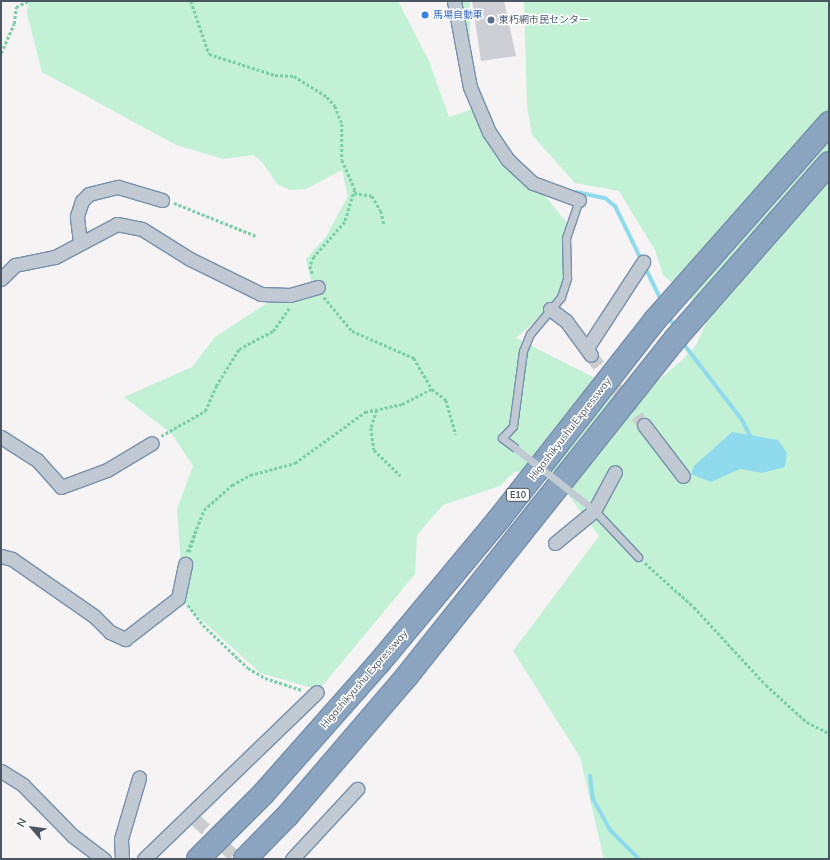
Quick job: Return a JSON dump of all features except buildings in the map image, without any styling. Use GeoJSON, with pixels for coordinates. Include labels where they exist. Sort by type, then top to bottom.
{"type":"FeatureCollection","features":[{"type":"Feature","properties":{"kind":"highway","name":"Higashikyushu Expressway"},"geometry":{"type":"LineString","coordinates":[[198,859],[262,794],[379,663],[499,519],[655,320],[829,122]]}},
{"type":"Feature","properties":{"kind":"highway","name":"E10"},"geometry":{"type":"LineString","coordinates":[[245,859],[288,815],[407,676],[676,338],[829,163]]}},
{"type":"Feature","properties":{"kind":"street"},"geometry":{"type":"LineString","coordinates":[[454,1],[470,87],[489,132],[508,160],[528,180],[546,190],[579,200]]}},
{"type":"Feature","properties":{"kind":"street"},"geometry":{"type":"LineString","coordinates":[[80,242],[77,216],[82,201],[89,194],[118,187],[162,200]]}},
{"type":"Feature","properties":{"kind":"street"},"geometry":{"type":"LineString","coordinates":[[1,280],[15,265],[54,257],[80,242],[118,224],[132,225],[248,290],[277,296],[304,292],[318,287]]}},
{"type":"Feature","properties":{"kind":"street"},"geometry":{"type":"LineString","coordinates":[[550,309],[566,321],[589,352],[643,262]]}},
{"type":"Feature","properties":{"kind":"street"},"geometry":{"type":"LineString","coordinates":[[644,425],[683,476]]}},
{"type":"Feature","properties":{"kind":"street"},"geometry":{"type":"LineString","coordinates":[[1,437],[37,460],[61,487],[112,467],[152,443]]}},
{"type":"Feature","properties":{"kind":"street"},"geometry":{"type":"LineString","coordinates":[[555,543],[592,508],[615,472]]}},
{"type":"Feature","properties":{"kind":"street"},"geometry":{"type":"LineString","coordinates":[[1,556],[12,559],[94,616],[110,632],[125,640],[178,598],[185,564]]}},
{"type":"Feature","properties":{"kind":"street"},"geometry":{"type":"LineString","coordinates":[[144,859],[193,817],[315,694]]}},
{"type":"Feature","properties":{"kind":"street"},"geometry":{"type":"LineString","coordinates":[[1,771],[23,785],[73,836],[104,859]]}},
{"type":"Feature","properties":{"kind":"street"},"geometry":{"type":"LineString","coordinates":[[122,859],[121,839],[139,778]]}},
{"type":"Feature","properties":{"kind":"street"},"geometry":{"type":"LineString","coordinates":[[292,859],[357,789]]}},
{"type":"Feature","properties":{"kind":"lane"},"geometry":{"type":"LineString","coordinates":[[579,200],[566,238],[567,278],[561,297],[530,334],[523,351],[513,426],[502,438],[592,508],[638,557]]}},
{"type":"Feature","properties":{"kind":"path"},"geometry":{"type":"LineString","coordinates":[[1,53],[14,24],[16,7],[28,1]]}},
{"type":"Feature","properties":{"kind":"path"},"geometry":{"type":"LineString","coordinates":[[191,1],[209,54],[275,75],[294,76],[327,97],[335,106],[342,124],[342,160],[349,170],[354,193],[345,222],[314,257],[310,266],[318,287],[339,319],[352,331],[414,358],[432,389],[446,400],[456,435]]}},
{"type":"Feature","properties":{"kind":"path"},"geometry":{"type":"LineString","coordinates":[[354,193],[372,196],[381,211],[384,224]]}},
{"type":"Feature","properties":{"kind":"path"},"geometry":{"type":"LineString","coordinates":[[162,200],[256,236]]}},
{"type":"Feature","properties":{"kind":"path"},"geometry":{"type":"LineString","coordinates":[[152,443],[205,411],[216,386],[239,350],[246,343],[273,331],[293,302],[304,292]]}},
{"type":"Feature","properties":{"kind":"path"},"geometry":{"type":"LineString","coordinates":[[185,564],[199,518],[232,485],[250,475],[295,463],[309,456],[349,421],[365,412],[402,404],[432,389]]}},
{"type":"Feature","properties":{"kind":"path"},"geometry":{"type":"LineString","coordinates":[[377,410],[371,428],[374,450],[401,476]]}},
{"type":"Feature","properties":{"kind":"path"},"geometry":{"type":"LineString","coordinates":[[185,564],[196,529]]}},
{"type":"Feature","properties":{"kind":"path"},"geometry":{"type":"LineString","coordinates":[[638,557],[694,608],[766,685],[807,722],[829,733]]}},
{"type":"Feature","properties":{"kind":"path"},"geometry":{"type":"LineString","coordinates":[[178,598],[186,602],[203,625],[248,668],[265,678],[315,694]]}},
{"type":"Feature","properties":{"kind":"green space"},"geometry":{"type":"Polygon","coordinates":[[[28,1],[398,1],[429,61],[449,117],[473,109],[568,224],[562,255],[565,276],[556,302],[516,338],[603,382],[637,387],[658,381],[683,359],[695,347],[710,315],[663,275],[655,250],[619,191],[575,183],[532,135],[527,106],[524,1],[829,1],[829,859],[604,859],[580,757],[513,651],[599,536],[569,496],[530,470],[514,472],[500,486],[443,505],[417,535],[415,574],[319,690],[260,673],[184,604],[177,509],[193,466],[172,434],[124,397],[192,367],[215,337],[267,303],[304,298],[311,281],[306,259],[326,237],[348,196],[342,170],[306,189],[290,190],[277,184],[263,163],[253,155],[223,159],[176,145],[42,72],[27,14],[28,1]]]}},
{"type":"Feature","properties":{"kind":"green space"},"geometry":{"type":"Polygon","coordinates":[[[461,1],[470,1],[470,63],[461,63],[461,1]]]}},
{"type":"Feature","properties":{"kind":"water"},"geometry":{"type":"Polygon","coordinates":[[[732,432],[778,440],[787,453],[785,467],[762,473],[740,469],[711,482],[691,474],[694,466],[732,432]]]}},
{"type":"Feature","properties":{"kind":"waterway"},"geometry":{"type":"LineString","coordinates":[[576,192],[605,198],[615,206],[662,302]]}},
{"type":"Feature","properties":{"kind":"waterway"},"geometry":{"type":"LineString","coordinates":[[668,315],[675,329]]}},
{"type":"Feature","properties":{"kind":"waterway"},"geometry":{"type":"LineString","coordinates":[[682,342],[742,420],[752,440]]}},
{"type":"Feature","properties":{"kind":"waterway"},"geometry":{"type":"LineString","coordinates":[[590,776],[593,799],[610,830],[639,859]]}},
{"type":"Feature","properties":{"kind":"tunnel"},"geometry":{"type":"LineString","coordinates":[[591,355],[644,425]]}},
{"type":"Feature","properties":{"kind":"tunnel"},"geometry":{"type":"LineString","coordinates":[[196,820],[238,859]]}},
{"type":"Feature","properties":{"kind":"place","name":"馬場自動車"},"geometry":{"type":"Point","coordinates":[425,15]}},
{"type":"Feature","properties":{"kind":"place","name":"東朽網市民センター"},"geometry":{"type":"Point","coordinates":[491,20]}}]}
